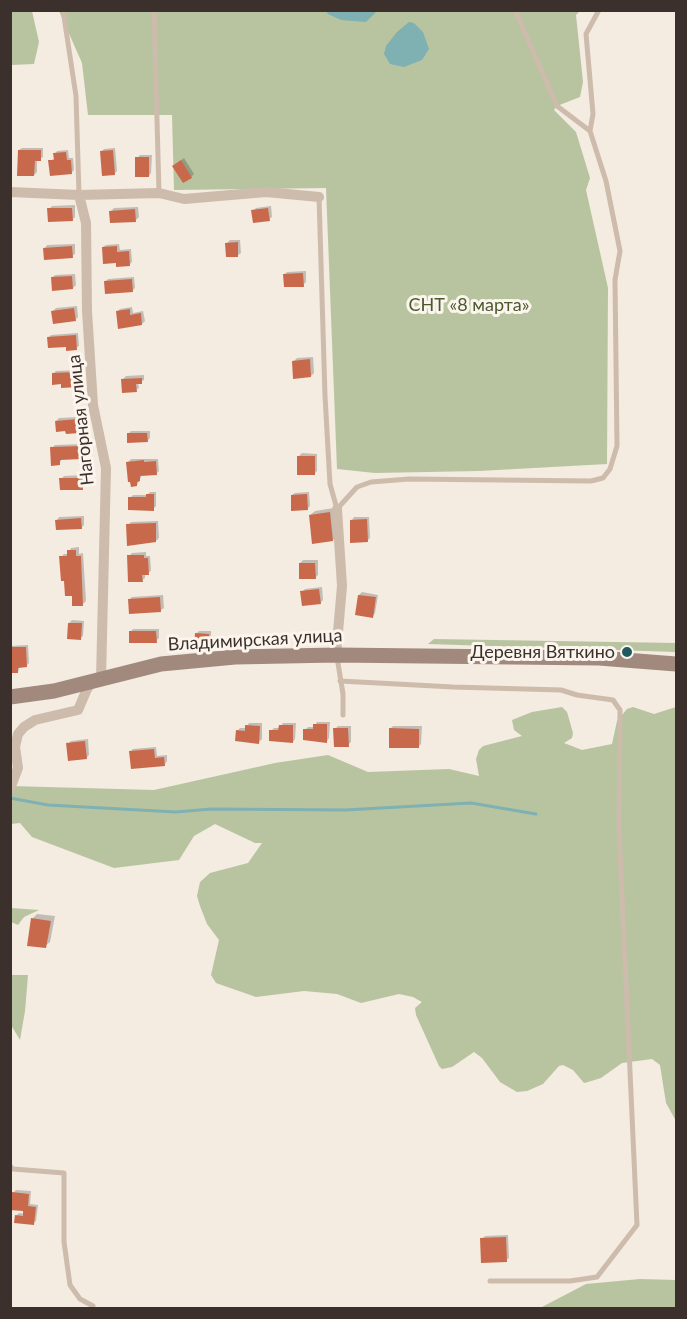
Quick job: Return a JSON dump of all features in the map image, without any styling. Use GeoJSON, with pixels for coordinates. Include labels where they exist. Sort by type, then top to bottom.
{"type":"FeatureCollection","features":[{"type":"Feature","properties":{"kind":"street"},"geometry":{"type":"LineString","coordinates":[[10,192],[79,195],[159,193],[184,199],[266,192],[319,196]]}},
{"type":"Feature","properties":{"kind":"street","name":"Нагорная улица"},"geometry":{"type":"LineString","coordinates":[[79,195],[86,223],[87,311],[93,405],[106,468],[97,680]]}},
{"type":"Feature","properties":{"kind":"street"},"geometry":{"type":"LineString","coordinates":[[336,509],[342,586],[336,655]]}},
{"type":"Feature","properties":{"kind":"street","name":"Владимирская улица"},"geometry":{"type":"LineString","coordinates":[[10,697],[54,691],[161,664],[235,657],[336,655],[599,658],[676,664]]}},
{"type":"Feature","properties":{"kind":"street"},"geometry":{"type":"LineString","coordinates":[[10,789],[18,768],[15,747],[18,734],[35,720],[78,710],[87,689],[97,680]]}},
{"type":"Feature","properties":{"kind":"lane"},"geometry":{"type":"LineString","coordinates":[[63,10],[76,96],[79,195]]}},
{"type":"Feature","properties":{"kind":"lane"},"geometry":{"type":"LineString","coordinates":[[154,10],[159,193]]}},
{"type":"Feature","properties":{"kind":"lane"},"geometry":{"type":"LineString","coordinates":[[515,10],[557,106],[590,131]]}},
{"type":"Feature","properties":{"kind":"lane"},"geometry":{"type":"LineString","coordinates":[[336,509],[357,486],[371,482],[409,479],[591,481],[603,478],[610,469],[616,446],[615,280],[620,250],[606,181],[590,131],[593,105],[586,34],[599,10]]}},
{"type":"Feature","properties":{"kind":"lane"},"geometry":{"type":"LineString","coordinates":[[319,196],[325,396],[330,484],[336,509]]}},
{"type":"Feature","properties":{"kind":"lane"},"geometry":{"type":"LineString","coordinates":[[336,655],[343,715]]}},
{"type":"Feature","properties":{"kind":"lane"},"geometry":{"type":"LineString","coordinates":[[340,681],[561,690],[577,695],[613,700],[620,710],[619,830],[637,1225],[597,1277],[570,1281],[490,1281]]}},
{"type":"Feature","properties":{"kind":"lane"},"geometry":{"type":"LineString","coordinates":[[10,1166],[13,1170],[64,1173],[64,1242],[70,1285],[80,1299],[93,1306]]}},
{"type":"Feature","properties":{"kind":"green space"},"geometry":{"type":"Polygon","coordinates":[[[10,11],[32,11],[39,42],[34,64],[11,65],[10,11]]]}},
{"type":"Feature","properties":{"kind":"green space","name":"СНТ «8 марта»"},"geometry":{"type":"Polygon","coordinates":[[[59,11],[580,11],[576,15],[583,82],[580,97],[557,106],[554,110],[576,132],[590,178],[586,190],[608,288],[607,464],[479,471],[375,473],[337,469],[326,188],[174,190],[172,115],[88,115],[82,63],[59,11]]]}},
{"type":"Feature","properties":{"kind":"green space"},"geometry":{"type":"Polygon","coordinates":[[[434,639],[676,643],[676,652],[428,644],[434,639]]]}},
{"type":"Feature","properties":{"kind":"green space"},"geometry":{"type":"Polygon","coordinates":[[[562,707],[567,712],[573,733],[572,738],[564,743],[582,750],[612,744],[617,721],[627,709],[633,707],[654,714],[676,707],[676,1121],[666,1103],[660,1065],[652,1059],[622,1063],[601,1078],[584,1083],[573,1070],[563,1065],[559,1066],[543,1084],[527,1091],[517,1092],[500,1082],[482,1058],[474,1052],[452,1067],[442,1069],[416,1015],[415,1008],[422,1002],[413,997],[399,994],[361,1003],[337,994],[304,991],[256,997],[216,983],[211,975],[219,940],[207,924],[200,906],[197,896],[200,882],[210,873],[248,863],[262,843],[255,843],[215,824],[194,836],[179,860],[114,868],[32,837],[20,823],[11,824],[11,786],[154,790],[275,763],[328,755],[368,772],[449,769],[479,776],[476,759],[483,746],[522,736],[514,730],[512,720],[532,712],[562,707]]]}},
{"type":"Feature","properties":{"kind":"green space"},"geometry":{"type":"Polygon","coordinates":[[[10,908],[39,910],[24,917],[18,925],[11,922],[10,908]]]}},
{"type":"Feature","properties":{"kind":"green space"},"geometry":{"type":"Polygon","coordinates":[[[11,975],[28,975],[20,1040],[11,1025],[11,975]]]}},
{"type":"Feature","properties":{"kind":"green space"},"geometry":{"type":"Polygon","coordinates":[[[640,1279],[676,1280],[676,1308],[540,1308],[586,1284],[640,1279]]]}},
{"type":"Feature","properties":{"kind":"water"},"geometry":{"type":"Polygon","coordinates":[[[326,11],[377,11],[366,22],[341,20],[326,11]]]}},
{"type":"Feature","properties":{"kind":"water"},"geometry":{"type":"Polygon","coordinates":[[[409,22],[414,23],[423,32],[429,49],[422,60],[404,67],[390,64],[384,54],[386,46],[409,22]]]}},
{"type":"Feature","properties":{"kind":"building"},"geometry":{"type":"Polygon","coordinates":[[[18,150],[41,150],[41,161],[35,161],[34,176],[17,176],[18,150]]]}},
{"type":"Feature","properties":{"kind":"building"},"geometry":{"type":"Polygon","coordinates":[[[113,150],[115,175],[102,176],[100,151],[113,150]]]}},
{"type":"Feature","properties":{"kind":"building"},"geometry":{"type":"Polygon","coordinates":[[[66,152],[67,160],[71,160],[72,174],[50,176],[48,160],[54,160],[53,153],[66,152]]]}},
{"type":"Feature","properties":{"kind":"building"},"geometry":{"type":"Polygon","coordinates":[[[135,157],[149,157],[149,177],[135,177],[135,157]]]}},
{"type":"Feature","properties":{"kind":"building"},"geometry":{"type":"Polygon","coordinates":[[[181,160],[192,178],[183,183],[172,166],[181,160]]]}},
{"type":"Feature","properties":{"kind":"building"},"geometry":{"type":"Polygon","coordinates":[[[47,208],[72,208],[73,221],[48,222],[47,208]]]}},
{"type":"Feature","properties":{"kind":"building"},"geometry":{"type":"Polygon","coordinates":[[[268,208],[270,221],[253,223],[251,210],[268,208]]]}},
{"type":"Feature","properties":{"kind":"building"},"geometry":{"type":"Polygon","coordinates":[[[135,209],[136,222],[110,223],[109,211],[135,209]]]}},
{"type":"Feature","properties":{"kind":"building"},"geometry":{"type":"Polygon","coordinates":[[[238,242],[238,257],[226,257],[225,243],[238,242]]]}},
{"type":"Feature","properties":{"kind":"building"},"geometry":{"type":"Polygon","coordinates":[[[72,246],[73,258],[44,260],[43,248],[72,246]]]}},
{"type":"Feature","properties":{"kind":"building"},"geometry":{"type":"Polygon","coordinates":[[[117,246],[117,252],[129,251],[130,266],[116,267],[116,263],[103,264],[102,247],[117,246]]]}},
{"type":"Feature","properties":{"kind":"building"},"geometry":{"type":"Polygon","coordinates":[[[303,273],[304,287],[284,287],[283,274],[303,273]]]}},
{"type":"Feature","properties":{"kind":"building"},"geometry":{"type":"Polygon","coordinates":[[[72,276],[73,289],[52,291],[51,277],[72,276]]]}},
{"type":"Feature","properties":{"kind":"building"},"geometry":{"type":"Polygon","coordinates":[[[132,279],[133,292],[105,294],[104,281],[132,279]]]}},
{"type":"Feature","properties":{"kind":"building"},"geometry":{"type":"Polygon","coordinates":[[[74,308],[76,321],[53,324],[51,311],[74,308]]]}},
{"type":"Feature","properties":{"kind":"building"},"geometry":{"type":"Polygon","coordinates":[[[130,309],[130,315],[141,313],[142,325],[118,329],[116,311],[130,309]]]}},
{"type":"Feature","properties":{"kind":"building"},"geometry":{"type":"Polygon","coordinates":[[[76,335],[77,350],[66,351],[66,347],[48,348],[47,337],[76,335]]]}},
{"type":"Feature","properties":{"kind":"building"},"geometry":{"type":"Polygon","coordinates":[[[310,359],[311,377],[293,379],[292,361],[310,359]]]}},
{"type":"Feature","properties":{"kind":"building"},"geometry":{"type":"Polygon","coordinates":[[[77,372],[78,387],[61,388],[61,384],[52,385],[52,373],[77,372]]]}},
{"type":"Feature","properties":{"kind":"building"},"geometry":{"type":"Polygon","coordinates":[[[142,378],[142,384],[136,384],[137,392],[122,393],[121,379],[142,378]]]}},
{"type":"Feature","properties":{"kind":"building"},"geometry":{"type":"Polygon","coordinates":[[[79,419],[80,433],[56,432],[55,421],[79,419]]]}},
{"type":"Feature","properties":{"kind":"building"},"geometry":{"type":"Polygon","coordinates":[[[127,433],[147,433],[148,442],[127,443],[127,433]]]}},
{"type":"Feature","properties":{"kind":"building"},"geometry":{"type":"Polygon","coordinates":[[[81,446],[82,459],[60,460],[60,465],[51,466],[50,447],[81,446]]]}},
{"type":"Feature","properties":{"kind":"building"},"geometry":{"type":"Polygon","coordinates":[[[297,456],[315,456],[315,475],[297,475],[297,456]]]}},
{"type":"Feature","properties":{"kind":"building"},"geometry":{"type":"Polygon","coordinates":[[[144,460],[144,462],[156,461],[157,475],[140,476],[137,486],[131,487],[128,482],[126,462],[144,460]]]}},
{"type":"Feature","properties":{"kind":"building"},"geometry":{"type":"Polygon","coordinates":[[[59,478],[82,478],[83,490],[60,490],[59,478]]]}},
{"type":"Feature","properties":{"kind":"building"},"geometry":{"type":"Polygon","coordinates":[[[146,494],[154,494],[154,511],[128,510],[128,497],[146,497],[146,494]]]}},
{"type":"Feature","properties":{"kind":"building"},"geometry":{"type":"Polygon","coordinates":[[[307,494],[308,510],[291,511],[291,495],[307,494]]]}},
{"type":"Feature","properties":{"kind":"building"},"geometry":{"type":"Polygon","coordinates":[[[330,512],[333,541],[312,544],[309,515],[330,512]]]}},
{"type":"Feature","properties":{"kind":"building"},"geometry":{"type":"Polygon","coordinates":[[[81,518],[82,529],[56,530],[55,520],[81,518]]]}},
{"type":"Feature","properties":{"kind":"building"},"geometry":{"type":"Polygon","coordinates":[[[367,519],[368,542],[350,543],[350,520],[367,519]]]}},
{"type":"Feature","properties":{"kind":"building"},"geometry":{"type":"Polygon","coordinates":[[[156,523],[156,542],[127,546],[126,524],[156,523]]]}},
{"type":"Feature","properties":{"kind":"building"},"geometry":{"type":"Polygon","coordinates":[[[67,550],[76,550],[76,556],[81,556],[83,606],[72,606],[72,596],[65,596],[59,556],[67,556],[67,550]]]}},
{"type":"Feature","properties":{"kind":"building"},"geometry":{"type":"Polygon","coordinates":[[[127,555],[144,555],[144,558],[148,558],[149,575],[142,575],[143,582],[128,582],[127,555]]]}},
{"type":"Feature","properties":{"kind":"building"},"geometry":{"type":"Polygon","coordinates":[[[299,563],[315,563],[316,579],[299,579],[299,563]]]}},
{"type":"Feature","properties":{"kind":"building"},"geometry":{"type":"Polygon","coordinates":[[[319,589],[321,604],[302,606],[300,591],[319,589]]]}},
{"type":"Feature","properties":{"kind":"building"},"geometry":{"type":"Polygon","coordinates":[[[358,595],[376,597],[373,618],[355,615],[358,595]]]}},
{"type":"Feature","properties":{"kind":"building"},"geometry":{"type":"Polygon","coordinates":[[[160,597],[161,612],[129,614],[128,599],[160,597]]]}},
{"type":"Feature","properties":{"kind":"building"},"geometry":{"type":"Polygon","coordinates":[[[68,623],[82,623],[81,640],[67,639],[68,623]]]}},
{"type":"Feature","properties":{"kind":"building"},"geometry":{"type":"Polygon","coordinates":[[[129,631],[156,631],[157,643],[129,643],[129,631]]]}},
{"type":"Feature","properties":{"kind":"building"},"geometry":{"type":"Polygon","coordinates":[[[195,633],[209,634],[209,647],[194,647],[195,633]]]}},
{"type":"Feature","properties":{"kind":"building"},"geometry":{"type":"Polygon","coordinates":[[[10,647],[26,647],[27,667],[18,668],[18,673],[10,673],[10,647]]]}},
{"type":"Feature","properties":{"kind":"building"},"geometry":{"type":"Polygon","coordinates":[[[313,724],[327,724],[327,743],[303,740],[303,729],[313,729],[313,724]]]}},
{"type":"Feature","properties":{"kind":"building"},"geometry":{"type":"Polygon","coordinates":[[[245,725],[260,726],[259,744],[235,741],[236,730],[245,731],[245,725]]]}},
{"type":"Feature","properties":{"kind":"building"},"geometry":{"type":"Polygon","coordinates":[[[279,725],[293,725],[293,743],[269,741],[269,730],[278,730],[279,725]]]}},
{"type":"Feature","properties":{"kind":"building"},"geometry":{"type":"Polygon","coordinates":[[[333,728],[348,728],[349,747],[334,747],[333,728]]]}},
{"type":"Feature","properties":{"kind":"building"},"geometry":{"type":"Polygon","coordinates":[[[389,728],[419,729],[419,748],[389,748],[389,728]]]}},
{"type":"Feature","properties":{"kind":"building"},"geometry":{"type":"Polygon","coordinates":[[[85,741],[87,759],[68,761],[66,743],[85,741]]]}},
{"type":"Feature","properties":{"kind":"building"},"geometry":{"type":"Polygon","coordinates":[[[154,749],[155,758],[164,757],[165,766],[131,769],[129,751],[154,749]]]}},
{"type":"Feature","properties":{"kind":"building"},"geometry":{"type":"Polygon","coordinates":[[[31,918],[51,921],[46,948],[27,946],[31,918]]]}},
{"type":"Feature","properties":{"kind":"building"},"geometry":{"type":"Polygon","coordinates":[[[12,1192],[29,1194],[28,1206],[36,1207],[34,1225],[14,1223],[15,1215],[23,1216],[23,1211],[10,1210],[12,1192]]]}},
{"type":"Feature","properties":{"kind":"building"},"geometry":{"type":"Polygon","coordinates":[[[506,1237],[507,1262],[481,1263],[480,1238],[506,1237]]]}},
{"type":"Feature","properties":{"kind":"waterway"},"geometry":{"type":"LineString","coordinates":[[10,798],[48,805],[176,812],[211,809],[345,810],[471,803],[536,814]]}},
{"type":"Feature","properties":{"kind":"place","name":"Деревня Вяткино"},"geometry":{"type":"Point","coordinates":[627,652]}}]}
